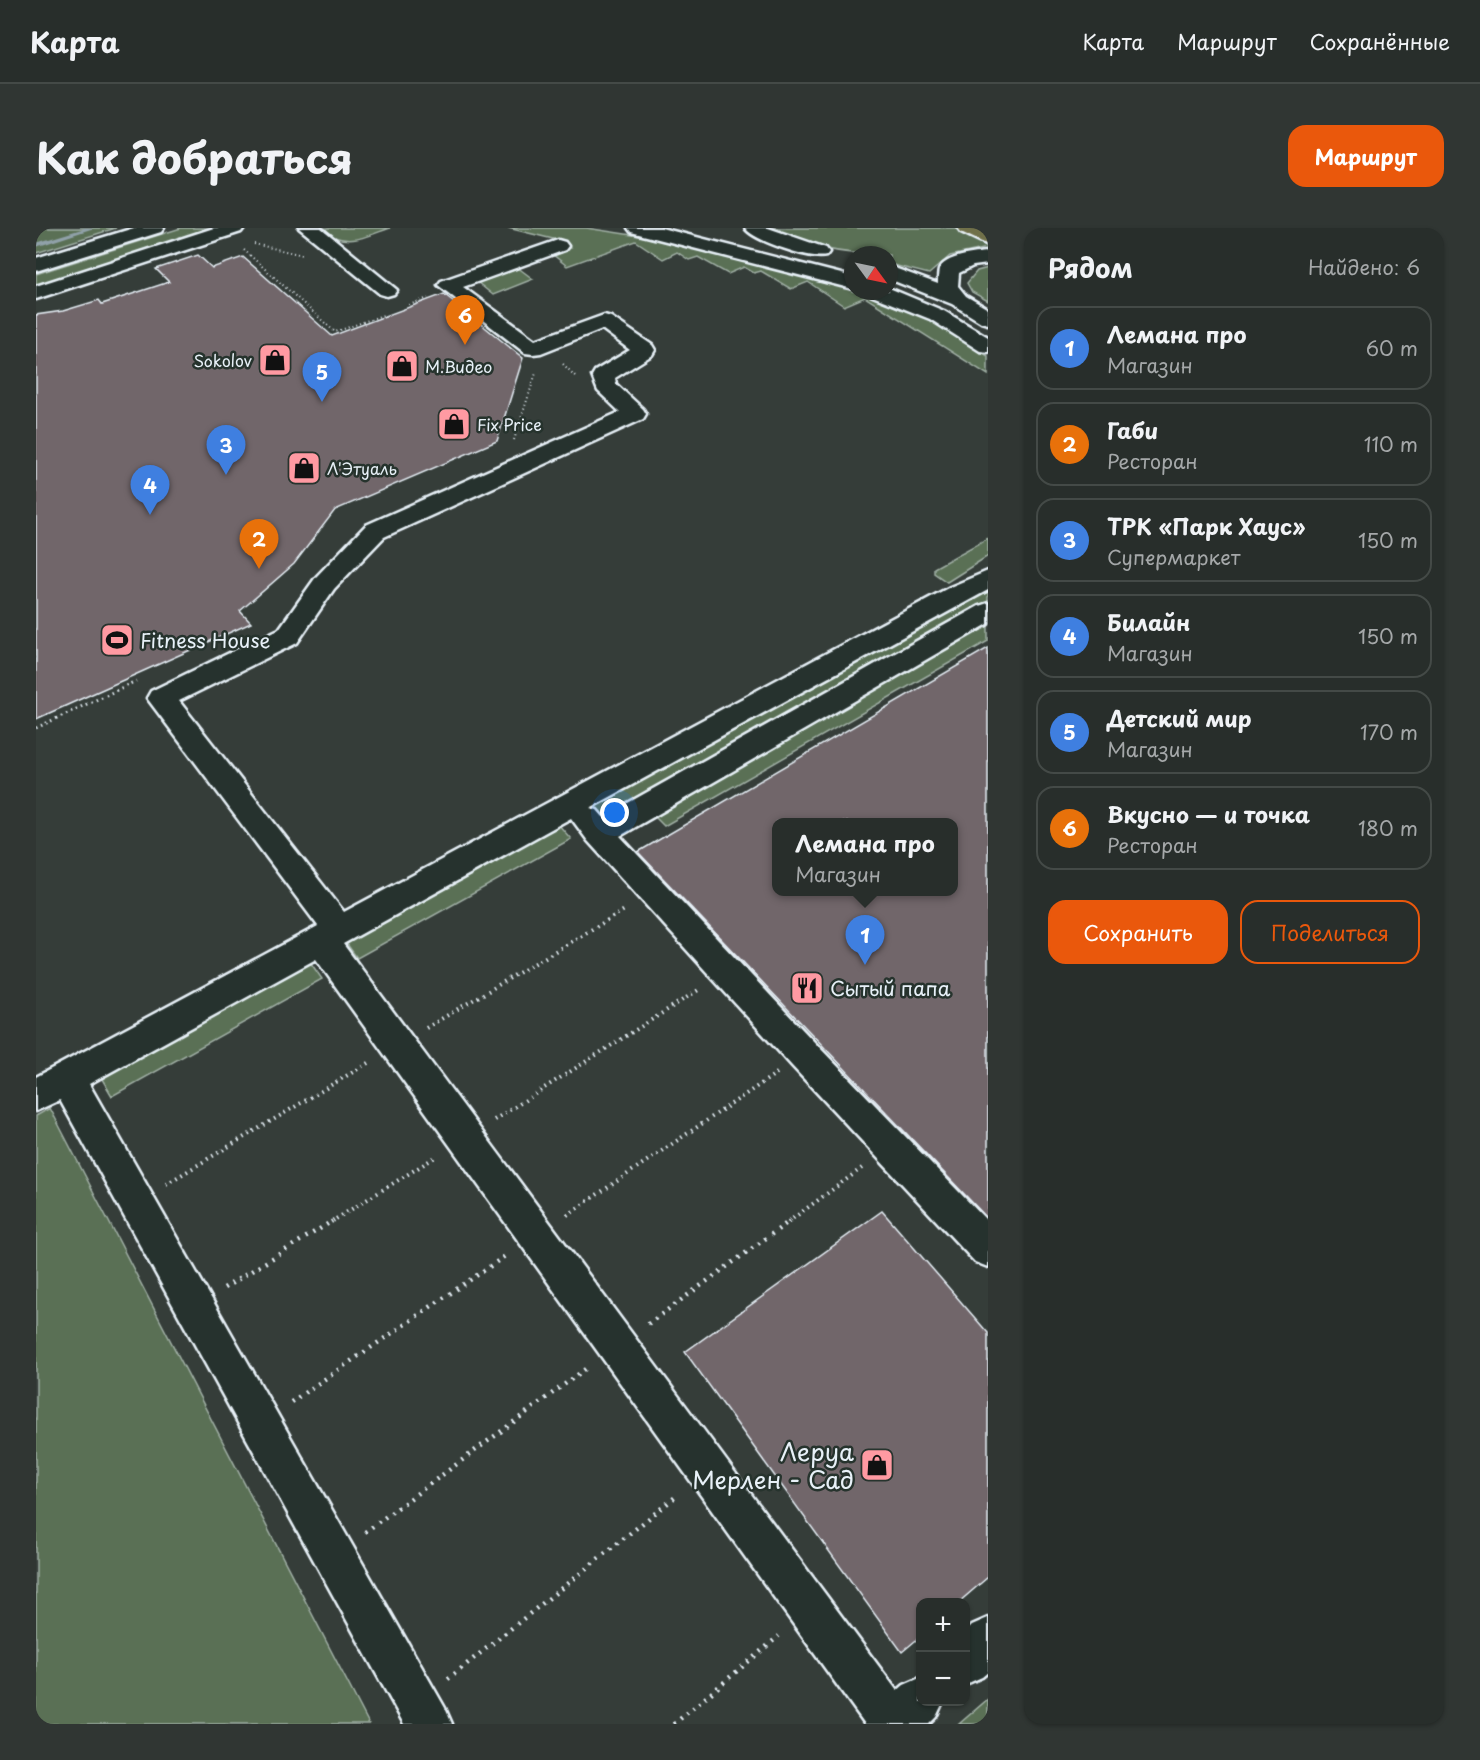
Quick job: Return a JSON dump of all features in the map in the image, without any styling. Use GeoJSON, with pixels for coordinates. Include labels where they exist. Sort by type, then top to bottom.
{"type":"FeatureCollection","features":[{"type":"Feature","properties":{"kind":"main road"},"geometry":{"type":"LineString","coordinates":[[968,228],[988,239]]}},
{"type":"Feature","properties":{"kind":"street"},"geometry":{"type":"LineString","coordinates":[[36,265],[154,228]]}},
{"type":"Feature","properties":{"kind":"street"},"geometry":{"type":"LineString","coordinates":[[309,228],[387,290]]}},
{"type":"Feature","properties":{"kind":"street"},"geometry":{"type":"LineString","coordinates":[[638,228],[844,282]]}},
{"type":"Feature","properties":{"kind":"street"},"geometry":{"type":"LineString","coordinates":[[755,228],[764,234],[797,246],[842,258]]}},
{"type":"Feature","properties":{"kind":"street"},"geometry":{"type":"LineString","coordinates":[[36,293],[226,233]]}},
{"type":"Feature","properties":{"kind":"street"},"geometry":{"type":"LineString","coordinates":[[558,246],[448,285],[533,348],[604,321],[644,350],[603,376],[606,386],[635,414],[375,531],[325,583],[288,636],[161,698],[708,1471],[894,1724],[916,1705]]}},
{"type":"Feature","properties":{"kind":"street"},"geometry":{"type":"LineString","coordinates":[[959,300],[948,287],[949,270],[968,260],[988,258]]}},
{"type":"Feature","properties":{"kind":"street"},"geometry":{"type":"LineString","coordinates":[[898,276],[959,300],[988,318]]}},
{"type":"Feature","properties":{"kind":"street"},"geometry":{"type":"LineString","coordinates":[[898,299],[937,315],[988,346]]}},
{"type":"Feature","properties":{"kind":"street"},"geometry":{"type":"LineString","coordinates":[[959,593],[988,570]]}},
{"type":"Feature","properties":{"kind":"street"},"geometry":{"type":"LineString","coordinates":[[423,1714],[299,1488],[228,1368],[166,1250],[51,1086],[959,593],[988,580]]}},
{"type":"Feature","properties":{"kind":"street"},"geometry":{"type":"LineString","coordinates":[[600,833],[988,612]]}},
{"type":"Feature","properties":{"kind":"street"},"geometry":{"type":"LineString","coordinates":[[572,804],[988,1249]]}},
{"type":"Feature","properties":{"kind":"street"},"geometry":{"type":"LineString","coordinates":[[970,1657],[988,1641]]}},
{"type":"Feature","properties":{"kind":"path"},"geometry":{"type":"LineString","coordinates":[[226,233],[360,270]]}},
{"type":"Feature","properties":{"kind":"path"},"geometry":{"type":"LineString","coordinates":[[226,233],[335,332],[388,312]]}},
{"type":"Feature","properties":{"kind":"path"},"geometry":{"type":"LineString","coordinates":[[399,309],[455,289]]}},
{"type":"Feature","properties":{"kind":"path"},"geometry":{"type":"LineString","coordinates":[[523,439],[513,443],[543,345],[582,382]]}},
{"type":"Feature","properties":{"kind":"path"},"geometry":{"type":"LineString","coordinates":[[36,728],[140,680]]}},
{"type":"Feature","properties":{"kind":"path"},"geometry":{"type":"LineString","coordinates":[[423,1714],[708,1471]]}},
{"type":"Feature","properties":{"kind":"path"},"geometry":{"type":"LineString","coordinates":[[674,1724],[810,1610]]}},
{"type":"Feature","properties":{"kind":"green space"},"geometry":{"type":"Polygon","coordinates":[[[36,228],[116,228],[36,253],[36,228]]]}},
{"type":"Feature","properties":{"kind":"green space"},"geometry":{"type":"Polygon","coordinates":[[[181,228],[219,228],[36,287],[36,274],[181,228]]]}},
{"type":"Feature","properties":{"kind":"green space"},"geometry":{"type":"Polygon","coordinates":[[[315,228],[390,228],[369,236],[344,240],[315,228]]]}},
{"type":"Feature","properties":{"kind":"green space"},"geometry":{"type":"Polygon","coordinates":[[[508,228],[586,228],[686,245],[844,287],[844,300],[858,300],[844,306],[808,282],[791,289],[761,271],[754,273],[744,267],[728,274],[698,257],[689,260],[677,252],[663,259],[636,241],[567,266],[552,254],[570,248],[561,241],[508,228]]]}},
{"type":"Feature","properties":{"kind":"green space"},"geometry":{"type":"Polygon","coordinates":[[[773,228],[957,228],[986,244],[988,248],[950,256],[929,274],[898,266],[898,246],[844,246],[844,252],[814,246],[773,228]]]}},
{"type":"Feature","properties":{"kind":"green space"},"geometry":{"type":"Polygon","coordinates":[[[517,267],[533,279],[493,295],[477,282],[517,267]]]}},
{"type":"Feature","properties":{"kind":"green space"},"geometry":{"type":"Polygon","coordinates":[[[988,268],[988,301],[972,292],[967,283],[977,271],[988,268]]]}},
{"type":"Feature","properties":{"kind":"green space"},"geometry":{"type":"Polygon","coordinates":[[[870,300],[886,300],[918,312],[988,356],[988,375],[870,300]]]}},
{"type":"Feature","properties":{"kind":"green space"},"geometry":{"type":"Polygon","coordinates":[[[988,538],[988,556],[947,582],[934,573],[934,568],[988,538]]]}},
{"type":"Feature","properties":{"kind":"green space"},"geometry":{"type":"Polygon","coordinates":[[[988,583],[988,604],[603,819],[590,805],[988,583]]]}},
{"type":"Feature","properties":{"kind":"green space"},"geometry":{"type":"Polygon","coordinates":[[[988,621],[988,641],[664,826],[651,813],[988,621]]]}},
{"type":"Feature","properties":{"kind":"green space"},"geometry":{"type":"Polygon","coordinates":[[[558,824],[571,839],[357,958],[344,940],[558,824]]]}},
{"type":"Feature","properties":{"kind":"green space"},"geometry":{"type":"Polygon","coordinates":[[[308,959],[322,979],[112,1096],[99,1074],[308,959]]]}},
{"type":"Feature","properties":{"kind":"green space"},"geometry":{"type":"Polygon","coordinates":[[[50,1108],[369,1724],[36,1724],[36,1116],[50,1108]]]}},
{"type":"Feature","properties":{"kind":"green space"},"geometry":{"type":"Polygon","coordinates":[[[988,1699],[988,1724],[959,1724],[988,1699]]]}},
{"type":"Feature","properties":{"kind":"building"},"geometry":{"type":"Polygon","coordinates":[[[198,255],[212,268],[243,257],[332,336],[444,294],[523,358],[497,441],[335,510],[294,564],[240,611],[251,623],[36,719],[36,315],[63,311],[99,300],[102,304],[169,282],[156,269],[198,255]]]}},
{"type":"Feature","properties":{"kind":"building"},"geometry":{"type":"Polygon","coordinates":[[[988,648],[988,1219],[638,852],[988,648]]]}},
{"type":"Feature","properties":{"kind":"building","name":"Леруа Мерлен - Сад"},"geometry":{"type":"Polygon","coordinates":[[[882,1211],[988,1333],[988,1577],[964,1598],[916,1598],[916,1640],[902,1652],[685,1352],[882,1211]]]}},
{"type":"Feature","properties":{"kind":"waterway"},"geometry":{"type":"LineString","coordinates":[[36,245],[91,228]]}},
{"type":"Feature","properties":{"kind":"place","name":"Вкусно — и точка"},"geometry":{"type":"Point","coordinates":[465,345]}},
{"type":"Feature","properties":{"kind":"place","name":"Sokolov"},"geometry":{"type":"Point","coordinates":[275,360]}},
{"type":"Feature","properties":{"kind":"place","name":"М.Видео"},"geometry":{"type":"Point","coordinates":[402,366]}},
{"type":"Feature","properties":{"kind":"place","name":"Детский мир"},"geometry":{"type":"Point","coordinates":[322,402]}},
{"type":"Feature","properties":{"kind":"place","name":"Fix Price"},"geometry":{"type":"Point","coordinates":[454,424]}},
{"type":"Feature","properties":{"kind":"place","name":"Л'Этуаль"},"geometry":{"type":"Point","coordinates":[304,468]}},
{"type":"Feature","properties":{"kind":"place","name":"ТРК «Парк Хаус»"},"geometry":{"type":"Point","coordinates":[226,475]}},
{"type":"Feature","properties":{"kind":"place","name":"Билайн"},"geometry":{"type":"Point","coordinates":[150,515]}},
{"type":"Feature","properties":{"kind":"place","name":"Габи"},"geometry":{"type":"Point","coordinates":[259,569]}},
{"type":"Feature","properties":{"kind":"place","name":"Fitness House"},"geometry":{"type":"Point","coordinates":[117,640]}},
{"type":"Feature","properties":{"kind":"place","name":"Лемана про"},"geometry":{"type":"Point","coordinates":[865,965]}},
{"type":"Feature","properties":{"kind":"place","name":"Сытый папа"},"geometry":{"type":"Point","coordinates":[807,988]}},
{"type":"Feature","properties":{"kind":"place","name":"Леруа Мерлен - Сад"},"geometry":{"type":"Point","coordinates":[877,1465]}}]}
